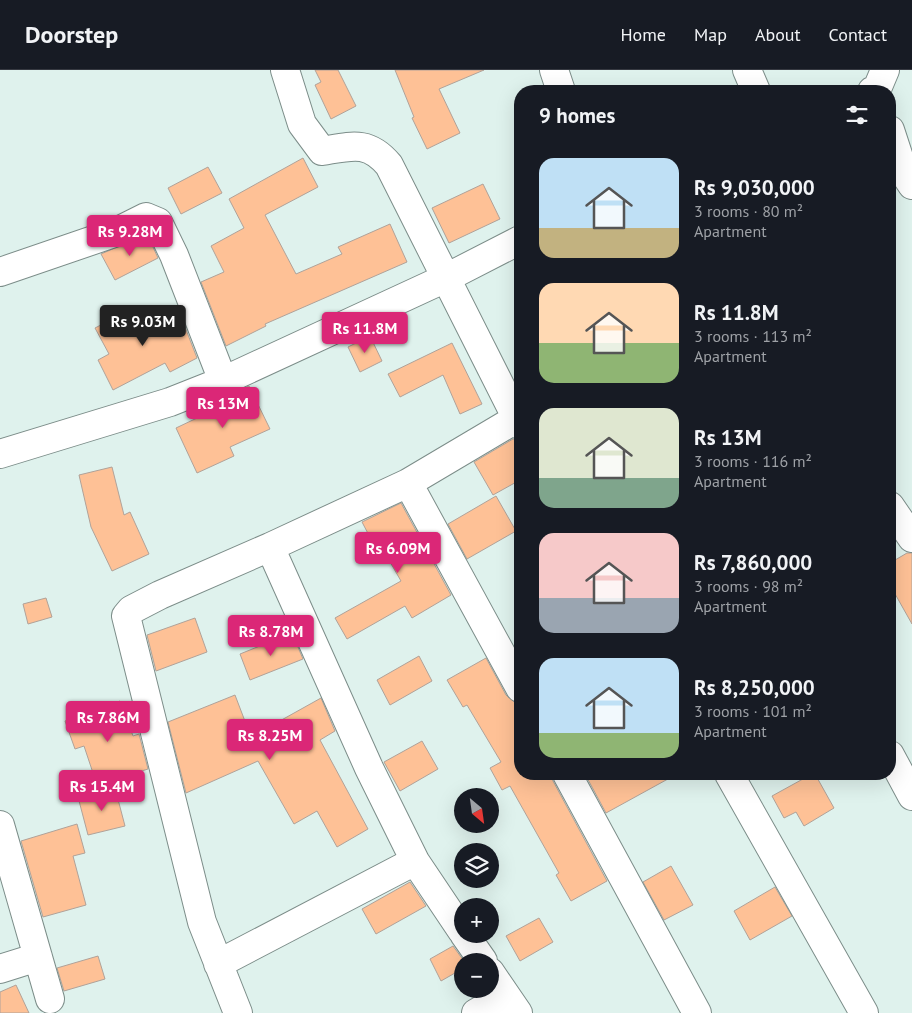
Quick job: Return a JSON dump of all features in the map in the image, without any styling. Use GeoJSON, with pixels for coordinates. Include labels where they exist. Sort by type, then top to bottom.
{"type":"FeatureCollection","features":[{"type":"Feature","properties":{"kind":"street"},"geometry":{"type":"LineString","coordinates":[[285,70],[302,124],[322,150],[357,146],[379,153],[389,165],[514,414]]}},
{"type":"Feature","properties":{"kind":"street"},"geometry":{"type":"LineString","coordinates":[[554,70],[559,85]]}},
{"type":"Feature","properties":{"kind":"street"},"geometry":{"type":"LineString","coordinates":[[747,70],[753,85]]}},
{"type":"Feature","properties":{"kind":"street"},"geometry":{"type":"LineString","coordinates":[[896,145],[909,176]]}},
{"type":"Feature","properties":{"kind":"street"},"geometry":{"type":"LineString","coordinates":[[0,272],[114,234],[146,217],[158,222],[174,255],[223,381]]}},
{"type":"Feature","properties":{"kind":"street"},"geometry":{"type":"LineString","coordinates":[[0,454],[170,402],[223,381],[446,278],[514,243]]}},
{"type":"Feature","properties":{"kind":"street"},"geometry":{"type":"LineString","coordinates":[[238,1013],[202,922],[126,616],[131,610],[160,595],[270,547],[408,482],[514,424]]}},
{"type":"Feature","properties":{"kind":"street"},"geometry":{"type":"LineString","coordinates":[[408,482],[514,677]]}},
{"type":"Feature","properties":{"kind":"street"},"geometry":{"type":"LineString","coordinates":[[896,515],[912,538]]}},
{"type":"Feature","properties":{"kind":"street"},"geometry":{"type":"LineString","coordinates":[[270,547],[369,768],[415,861],[454,919]]}},
{"type":"Feature","properties":{"kind":"street"},"geometry":{"type":"LineString","coordinates":[[896,766],[912,796]]}},
{"type":"Feature","properties":{"kind":"street"},"geometry":{"type":"LineString","coordinates":[[570,780],[697,1013]]}},
{"type":"Feature","properties":{"kind":"street"},"geometry":{"type":"LineString","coordinates":[[732,780],[864,1013]]}},
{"type":"Feature","properties":{"kind":"street"},"geometry":{"type":"LineString","coordinates":[[0,825],[50,999]]}},
{"type":"Feature","properties":{"kind":"street"},"geometry":{"type":"LineString","coordinates":[[218,964],[415,861]]}},
{"type":"Feature","properties":{"kind":"street"},"geometry":{"type":"LineString","coordinates":[[0,969],[38,957]]}},
{"type":"Feature","properties":{"kind":"street"},"geometry":{"type":"LineString","coordinates":[[476,1013],[512,1004],[499,985]]}},
{"type":"Feature","properties":{"kind":"building"},"geometry":{"type":"Polygon","coordinates":[[[315,70],[338,70],[356,106],[331,119],[315,85],[321,82],[315,70]]]}},
{"type":"Feature","properties":{"kind":"building"},"geometry":{"type":"Polygon","coordinates":[[[395,70],[484,70],[439,89],[460,133],[427,149],[412,118],[414,117],[395,70]]]}},
{"type":"Feature","properties":{"kind":"building"},"geometry":{"type":"Polygon","coordinates":[[[303,158],[318,187],[265,215],[296,274],[342,254],[338,247],[390,224],[407,262],[265,324],[266,326],[226,346],[201,282],[224,272],[211,246],[244,228],[229,199],[303,158]]]}},
{"type":"Feature","properties":{"kind":"building"},"geometry":{"type":"Polygon","coordinates":[[[208,167],[222,193],[181,214],[168,188],[208,167]]]}},
{"type":"Feature","properties":{"kind":"building"},"geometry":{"type":"Polygon","coordinates":[[[483,184],[500,219],[449,243],[432,208],[483,184]]]}},
{"type":"Feature","properties":{"kind":"building"},"geometry":{"type":"Polygon","coordinates":[[[147,234],[158,258],[115,280],[101,254],[147,234]]]}},
{"type":"Feature","properties":{"kind":"building"},"geometry":{"type":"Polygon","coordinates":[[[178,309],[197,358],[170,372],[165,363],[113,390],[98,360],[109,354],[95,328],[128,311],[138,330],[178,309]]]}},
{"type":"Feature","properties":{"kind":"building"},"geometry":{"type":"Polygon","coordinates":[[[370,336],[382,361],[360,372],[348,347],[370,336]]]}},
{"type":"Feature","properties":{"kind":"building"},"geometry":{"type":"Polygon","coordinates":[[[452,343],[482,404],[460,414],[443,375],[400,397],[388,374],[452,343]]]}},
{"type":"Feature","properties":{"kind":"building"},"geometry":{"type":"Polygon","coordinates":[[[249,386],[270,429],[230,447],[234,456],[197,473],[176,428],[214,410],[211,403],[249,386]]]}},
{"type":"Feature","properties":{"kind":"building"},"geometry":{"type":"Polygon","coordinates":[[[514,439],[514,483],[493,495],[474,462],[514,439]]]}},
{"type":"Feature","properties":{"kind":"building"},"geometry":{"type":"Polygon","coordinates":[[[112,467],[124,515],[130,512],[149,554],[112,571],[91,527],[79,475],[112,467]]]}},
{"type":"Feature","properties":{"kind":"building"},"geometry":{"type":"Polygon","coordinates":[[[496,496],[514,528],[514,532],[467,559],[448,524],[496,496]]]}},
{"type":"Feature","properties":{"kind":"building"},"geometry":{"type":"Polygon","coordinates":[[[401,503],[451,595],[412,618],[405,606],[347,639],[335,618],[401,581],[378,541],[373,543],[362,522],[401,503]]]}},
{"type":"Feature","properties":{"kind":"building"},"geometry":{"type":"Polygon","coordinates":[[[907,553],[912,553],[912,624],[896,596],[896,559],[907,553]]]}},
{"type":"Feature","properties":{"kind":"building"},"geometry":{"type":"Polygon","coordinates":[[[46,598],[52,617],[28,624],[23,604],[46,598]]]}},
{"type":"Feature","properties":{"kind":"building"},"geometry":{"type":"Polygon","coordinates":[[[195,618],[207,652],[156,671],[147,635],[195,618]]]}},
{"type":"Feature","properties":{"kind":"building"},"geometry":{"type":"Polygon","coordinates":[[[292,633],[303,659],[250,680],[240,654],[292,633]]]}},
{"type":"Feature","properties":{"kind":"building"},"geometry":{"type":"Polygon","coordinates":[[[419,656],[432,681],[390,705],[377,680],[419,656]]]}},
{"type":"Feature","properties":{"kind":"building"},"geometry":{"type":"Polygon","coordinates":[[[486,658],[506,695],[514,702],[514,780],[553,780],[607,881],[571,901],[556,875],[559,873],[510,786],[502,790],[490,768],[501,762],[467,705],[463,707],[447,680],[486,658]]]}},
{"type":"Feature","properties":{"kind":"building"},"geometry":{"type":"Polygon","coordinates":[[[235,695],[251,737],[321,698],[335,731],[320,740],[368,829],[337,847],[317,811],[294,824],[258,761],[186,793],[168,722],[235,695]]]}},
{"type":"Feature","properties":{"kind":"building"},"geometry":{"type":"Polygon","coordinates":[[[120,701],[133,736],[139,734],[148,769],[97,785],[84,746],[75,749],[65,721],[120,701]]]}},
{"type":"Feature","properties":{"kind":"building"},"geometry":{"type":"Polygon","coordinates":[[[422,741],[438,769],[400,791],[384,762],[422,741]]]}},
{"type":"Feature","properties":{"kind":"building"},"geometry":{"type":"Polygon","coordinates":[[[588,780],[666,780],[606,813],[588,780]]]}},
{"type":"Feature","properties":{"kind":"building"},"geometry":{"type":"Polygon","coordinates":[[[801,780],[818,780],[834,808],[804,826],[796,812],[784,818],[772,796],[801,780]]]}},
{"type":"Feature","properties":{"kind":"building"},"geometry":{"type":"Polygon","coordinates":[[[115,788],[125,826],[88,835],[78,797],[115,788]]]}},
{"type":"Feature","properties":{"kind":"building"},"geometry":{"type":"Polygon","coordinates":[[[77,824],[85,853],[73,856],[86,905],[43,917],[21,841],[77,824]]]}},
{"type":"Feature","properties":{"kind":"building"},"geometry":{"type":"Polygon","coordinates":[[[671,866],[693,905],[664,920],[643,882],[671,866]]]}},
{"type":"Feature","properties":{"kind":"building"},"geometry":{"type":"Polygon","coordinates":[[[410,882],[426,906],[376,934],[362,909],[410,882]]]}},
{"type":"Feature","properties":{"kind":"building"},"geometry":{"type":"Polygon","coordinates":[[[775,887],[792,916],[750,940],[734,911],[775,887]]]}},
{"type":"Feature","properties":{"kind":"building"},"geometry":{"type":"Polygon","coordinates":[[[539,918],[553,942],[520,961],[506,936],[539,918]]]}},
{"type":"Feature","properties":{"kind":"building"},"geometry":{"type":"Polygon","coordinates":[[[453,946],[458,953],[454,953],[454,974],[441,981],[430,959],[453,946]]]}},
{"type":"Feature","properties":{"kind":"building"},"geometry":{"type":"Polygon","coordinates":[[[98,956],[105,979],[64,991],[57,968],[98,956]]]}},
{"type":"Feature","properties":{"kind":"building"},"geometry":{"type":"Polygon","coordinates":[[[16,985],[29,1013],[0,1013],[0,992],[16,985]]]}}]}
